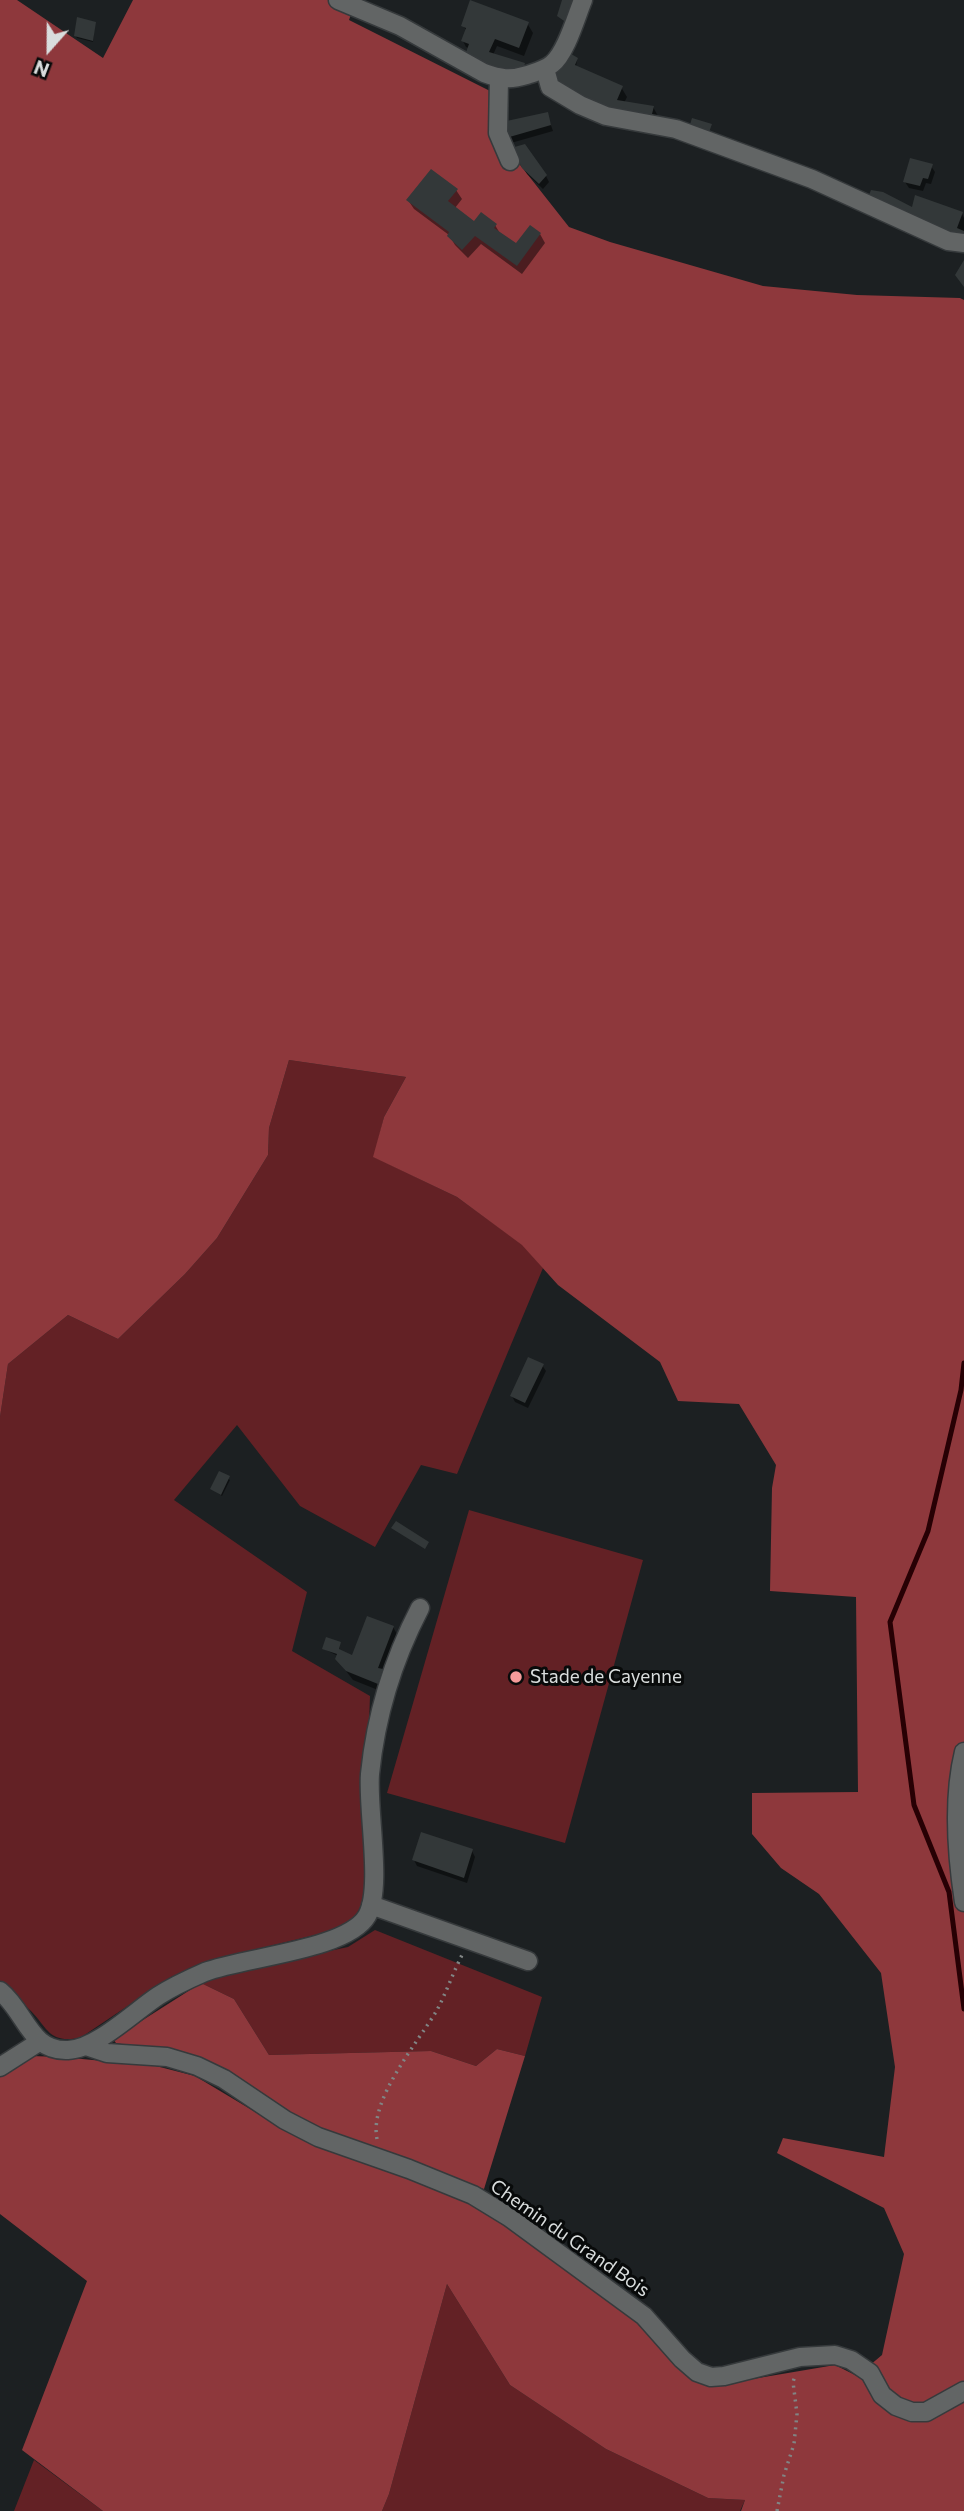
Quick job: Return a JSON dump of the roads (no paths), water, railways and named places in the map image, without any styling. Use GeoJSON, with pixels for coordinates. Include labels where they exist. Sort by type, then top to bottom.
{"type":"FeatureCollection","features":[{"type":"Feature","properties":{"kind":"street"},"geometry":{"type":"LineString","coordinates":[[338,0],[400,26],[499,79],[515,78],[545,69],[555,63],[583,0]]}},
{"type":"Feature","properties":{"kind":"street"},"geometry":{"type":"LineString","coordinates":[[545,69],[550,87],[594,111],[647,125],[676,129],[812,178],[947,241],[964,243]]}},
{"type":"Feature","properties":{"kind":"street"},"geometry":{"type":"LineString","coordinates":[[499,79],[498,133],[510,161]]}},
{"type":"Feature","properties":{"kind":"street"},"geometry":{"type":"LineString","coordinates":[[0,1991],[11,2000],[39,2042],[51,2048],[68,2050],[86,2046],[159,1996],[207,1972],[342,1937],[356,1928],[367,1916],[371,1905],[374,1879],[370,1786],[384,1696],[394,1662],[420,1608]]}},
{"type":"Feature","properties":{"kind":"street"},"geometry":{"type":"LineString","coordinates":[[964,1752],[960,1766],[957,1855],[964,1902]]}},
{"type":"Feature","properties":{"kind":"street"},"geometry":{"type":"LineString","coordinates":[[371,1905],[528,1961]]}},
{"type":"Feature","properties":{"kind":"street"},"geometry":{"type":"LineString","coordinates":[[0,2067],[39,2042]]}},
{"type":"Feature","properties":{"kind":"street","name":"Chemin du Grand Bois"},"geometry":{"type":"LineString","coordinates":[[86,2046],[107,2053],[167,2057],[197,2066],[224,2079],[285,2120],[318,2137],[473,2195],[509,2217],[644,2316],[682,2360],[697,2372],[711,2377],[724,2376],[822,2354],[851,2360],[870,2373],[882,2395],[896,2406],[912,2412],[926,2412],[964,2391]]}},
{"type":"Feature","properties":{"kind":"waterway"},"geometry":{"type":"LineString","coordinates":[[964,1363],[961,1390],[928,1531],[890,1622],[914,1805],[949,1892],[964,2009]]}},
{"type":"Feature","properties":{"kind":"place","name":"Stade de Cayenne"},"geometry":{"type":"Point","coordinates":[516,1677]}}]}
